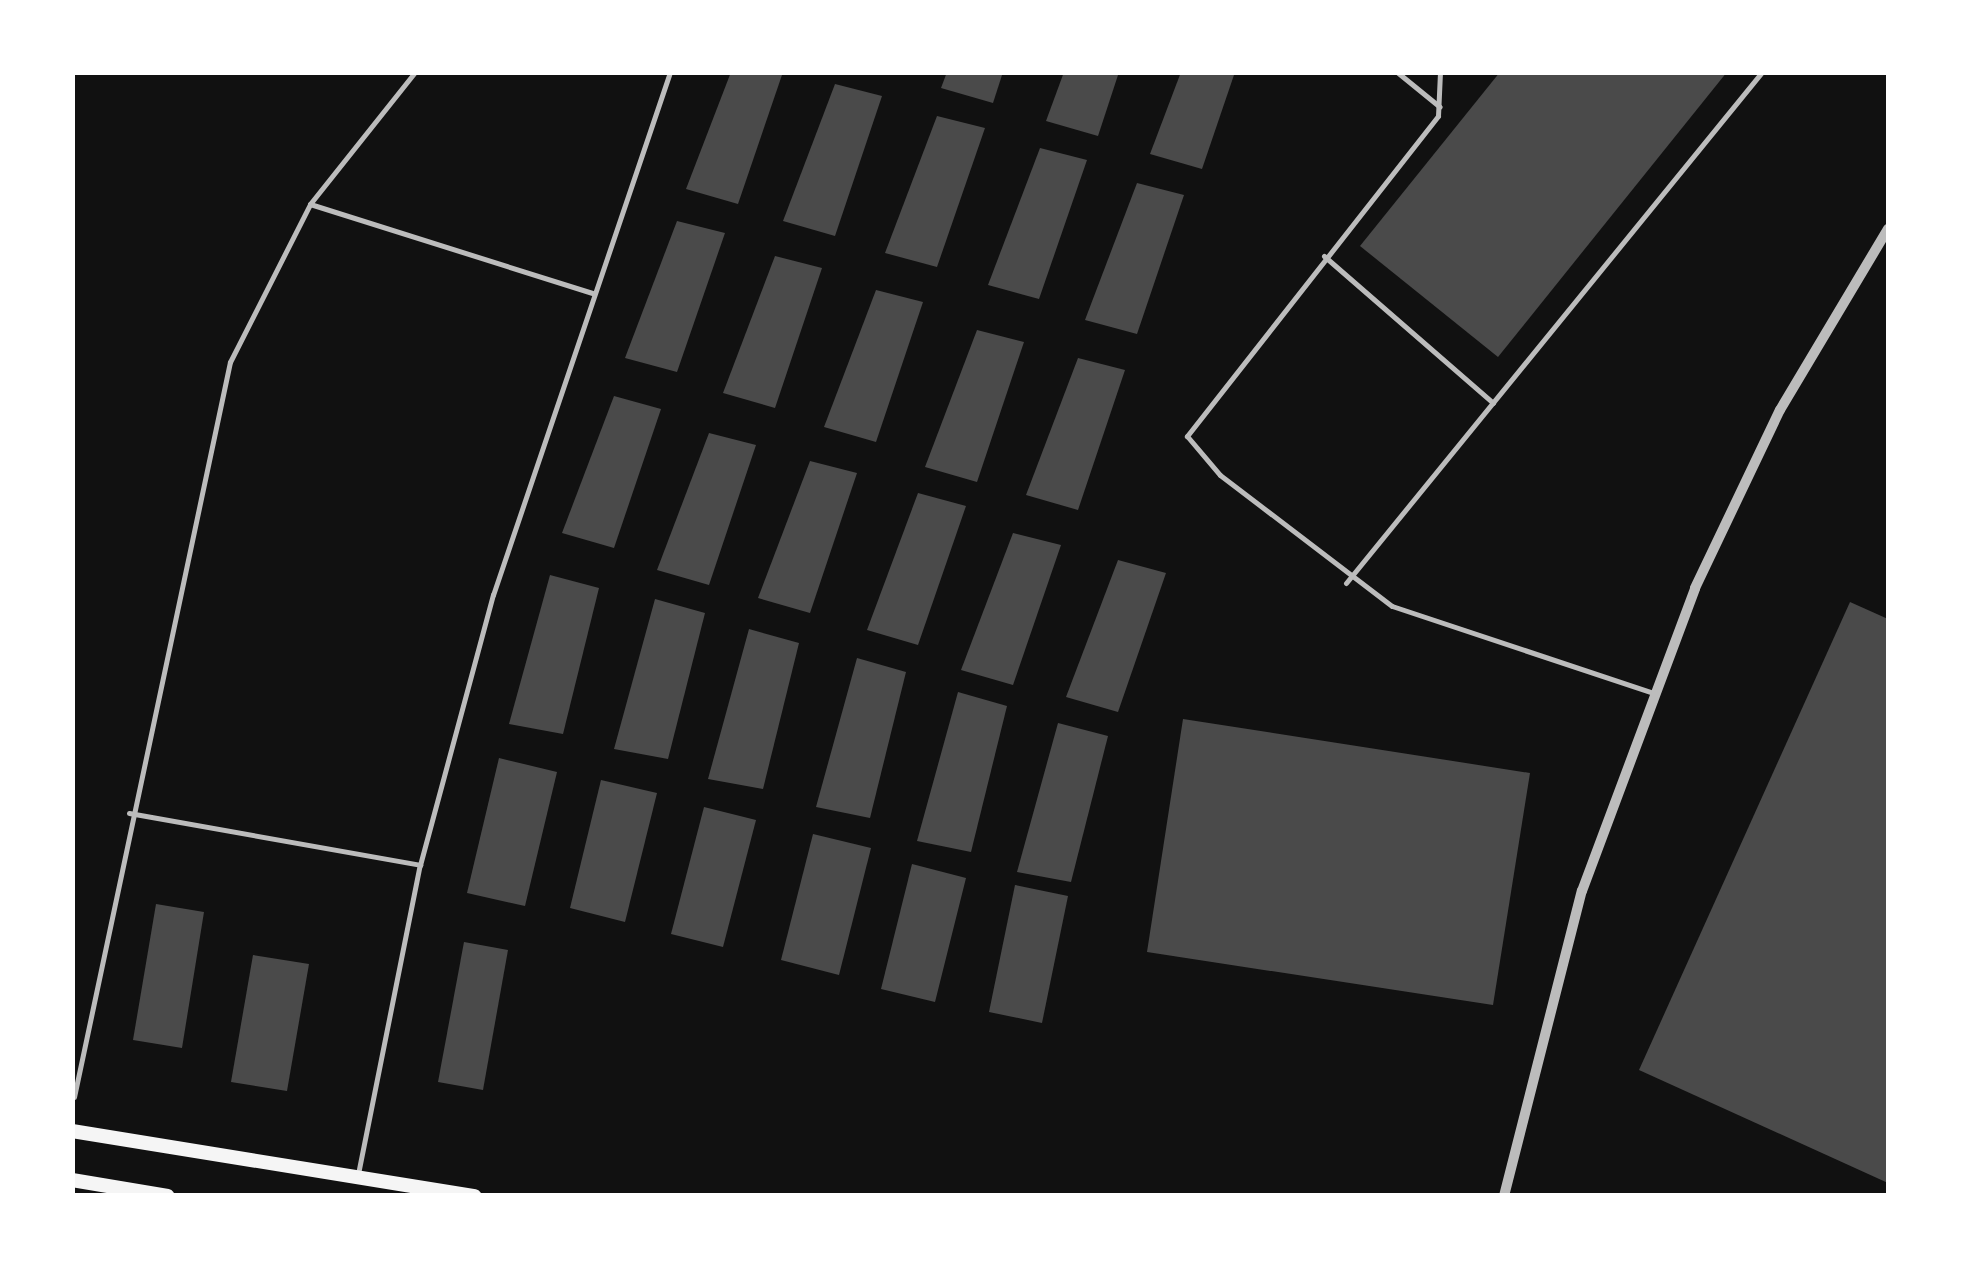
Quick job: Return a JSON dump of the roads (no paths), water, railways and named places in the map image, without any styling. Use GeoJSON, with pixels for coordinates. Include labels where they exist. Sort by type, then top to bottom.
{"type":"FeatureCollection","features":[{"type":"Feature","properties":{"kind":"main road"},"geometry":{"type":"LineString","coordinates":[[72,1131],[475,1196]]}},
{"type":"Feature","properties":{"kind":"main road"},"geometry":{"type":"LineString","coordinates":[[72,1180],[168,1196]]}},
{"type":"Feature","properties":{"kind":"street"},"geometry":{"type":"LineString","coordinates":[[1504,1196],[1582,891],[1654,692],[1780,410],[1888,229]]}},
{"type":"Feature","properties":{"kind":"lane"},"geometry":{"type":"LineString","coordinates":[[74,1097],[128,812],[230,362],[310,204],[415,72]]}},
{"type":"Feature","properties":{"kind":"lane"},"geometry":{"type":"LineString","coordinates":[[357,1178],[420,865],[493,596],[592,293],[670,72]]}},
{"type":"Feature","properties":{"kind":"lane"},"geometry":{"type":"LineString","coordinates":[[1398,72],[1440,107]]}},
{"type":"Feature","properties":{"kind":"lane"},"geometry":{"type":"LineString","coordinates":[[1440,72],[1440,107],[1187,436],[1220,475],[1352,576],[1415,616],[1654,692]]}},
{"type":"Feature","properties":{"kind":"lane"},"geometry":{"type":"LineString","coordinates":[[1346,583],[1762,72]]}},
{"type":"Feature","properties":{"kind":"lane"},"geometry":{"type":"LineString","coordinates":[[310,204],[592,293]]}},
{"type":"Feature","properties":{"kind":"lane"},"geometry":{"type":"LineString","coordinates":[[1324,256],[1493,403]]}},
{"type":"Feature","properties":{"kind":"lane"},"geometry":{"type":"LineString","coordinates":[[128,812],[420,865]]}}]}
